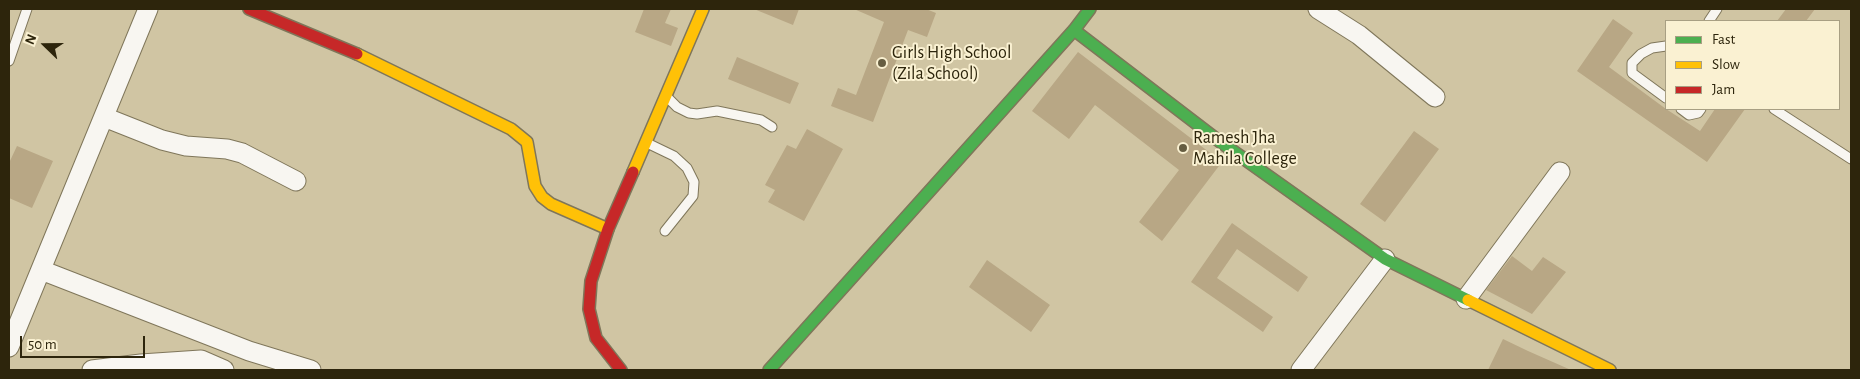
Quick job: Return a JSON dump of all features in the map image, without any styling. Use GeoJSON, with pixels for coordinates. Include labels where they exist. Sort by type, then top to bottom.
{"type":"FeatureCollection","features":[{"type":"Feature","properties":{"kind":"street"},"geometry":{"type":"LineString","coordinates":[[9,347],[148,9]]}},
{"type":"Feature","properties":{"kind":"street"},"geometry":{"type":"LineString","coordinates":[[250,9],[339,45],[511,129],[527,142],[535,186],[542,197],[551,204],[608,229]]}},
{"type":"Feature","properties":{"kind":"street"},"geometry":{"type":"LineString","coordinates":[[621,370],[596,338],[589,309],[590,281],[608,229],[703,9]]}},
{"type":"Feature","properties":{"kind":"street"},"geometry":{"type":"LineString","coordinates":[[769,370],[1074,30],[1090,9]]}},
{"type":"Feature","properties":{"kind":"street"},"geometry":{"type":"LineString","coordinates":[[1318,9],[1359,36],[1435,96]]}},
{"type":"Feature","properties":{"kind":"street"},"geometry":{"type":"LineString","coordinates":[[1074,30],[1219,141],[1385,259],[1610,370]]}},
{"type":"Feature","properties":{"kind":"street"},"geometry":{"type":"LineString","coordinates":[[104,117],[162,140],[186,146],[227,149],[242,153],[296,181]]}},
{"type":"Feature","properties":{"kind":"street"},"geometry":{"type":"LineString","coordinates":[[1466,299],[1560,172]]}},
{"type":"Feature","properties":{"kind":"street"},"geometry":{"type":"LineString","coordinates":[[1301,370],[1385,259]]}},
{"type":"Feature","properties":{"kind":"street"},"geometry":{"type":"LineString","coordinates":[[41,270],[249,351],[311,370]]}},
{"type":"Feature","properties":{"kind":"street"},"geometry":{"type":"LineString","coordinates":[[92,370],[201,360],[224,370]]}},
{"type":"Feature","properties":{"kind":"lane"},"geometry":{"type":"LineString","coordinates":[[9,61],[27,9]]}},
{"type":"Feature","properties":{"kind":"lane"},"geometry":{"type":"LineString","coordinates":[[1710,20],[1717,9]]}},
{"type":"Feature","properties":{"kind":"lane"},"geometry":{"type":"LineString","coordinates":[[1665,46],[1652,48],[1641,54],[1632,63],[1632,73],[1665,97]]}},
{"type":"Feature","properties":{"kind":"lane"},"geometry":{"type":"LineString","coordinates":[[666,96],[677,107],[688,113],[697,114],[717,111],[761,120],[772,127]]}},
{"type":"Feature","properties":{"kind":"lane"},"geometry":{"type":"LineString","coordinates":[[1682,110],[1689,115],[1698,113],[1701,110]]}},
{"type":"Feature","properties":{"kind":"lane"},"geometry":{"type":"LineString","coordinates":[[1776,110],[1851,159]]}},
{"type":"Feature","properties":{"kind":"lane"},"geometry":{"type":"LineString","coordinates":[[646,143],[674,156],[687,168],[694,182],[693,196],[665,231]]}},
{"type":"Feature","properties":{"kind":"building"},"geometry":{"type":"Polygon","coordinates":[[[644,9],[671,9],[665,23],[678,28],[671,46],[635,32],[644,9]]]}},
{"type":"Feature","properties":{"kind":"building"},"geometry":{"type":"Polygon","coordinates":[[[754,9],[799,9],[793,25],[754,9]]]}},
{"type":"Feature","properties":{"kind":"building","name":"Girls High School (Zila School)"},"geometry":{"type":"Polygon","coordinates":[[[854,9],[926,9],[936,13],[927,37],[908,30],[873,122],[831,106],[838,88],[856,95],[884,22],[854,9]]]}},
{"type":"Feature","properties":{"kind":"building"},"geometry":{"type":"Polygon","coordinates":[[[1786,9],[1815,9],[1807,20],[1778,20],[1786,9]]]}},
{"type":"Feature","properties":{"kind":"building"},"geometry":{"type":"Polygon","coordinates":[[[1613,19],[1633,33],[1609,67],[1665,110],[1700,131],[1714,110],[1744,110],[1707,162],[1577,71],[1613,19]]]}},
{"type":"Feature","properties":{"kind":"building","name":"Ramesh Jha Mahila College"},"geometry":{"type":"Polygon","coordinates":[[[1078,52],[1222,162],[1162,241],[1139,222],[1179,170],[1095,105],[1069,139],[1032,111],[1078,52]]]}},
{"type":"Feature","properties":{"kind":"building"},"geometry":{"type":"Polygon","coordinates":[[[737,57],[799,83],[790,104],[728,79],[737,57]]]}},
{"type":"Feature","properties":{"kind":"building"},"geometry":{"type":"Polygon","coordinates":[[[807,129],[843,149],[804,221],[768,202],[775,190],[765,185],[787,145],[796,149],[807,129]]]}},
{"type":"Feature","properties":{"kind":"building"},"geometry":{"type":"Polygon","coordinates":[[[1414,131],[1439,149],[1385,222],[1360,204],[1414,131]]]}},
{"type":"Feature","properties":{"kind":"building"},"geometry":{"type":"Polygon","coordinates":[[[17,146],[53,161],[32,208],[9,198],[9,163],[17,146]]]}},
{"type":"Feature","properties":{"kind":"building"},"geometry":{"type":"Polygon","coordinates":[[[1232,223],[1308,277],[1298,292],[1237,249],[1217,278],[1273,317],[1263,332],[1191,282],[1232,223]]]}},
{"type":"Feature","properties":{"kind":"building"},"geometry":{"type":"Polygon","coordinates":[[[1512,256],[1532,271],[1543,257],[1566,272],[1532,314],[1486,290],[1512,256]]]}},
{"type":"Feature","properties":{"kind":"building"},"geometry":{"type":"Polygon","coordinates":[[[987,260],[1050,305],[1031,332],[969,287],[987,260]]]}},
{"type":"Feature","properties":{"kind":"building"},"geometry":{"type":"Polygon","coordinates":[[[1503,339],[1528,351],[1571,370],[1488,370],[1503,339]]]}},
{"type":"Feature","properties":{"kind":"traffic: fast"},"geometry":{"type":"LineString","coordinates":[[769,370],[1074,30],[1090,9]]}},
{"type":"Feature","properties":{"kind":"traffic: fast"},"geometry":{"type":"LineString","coordinates":[[1074,30],[1219,141],[1385,259],[1468,300]]}},
{"type":"Feature","properties":{"kind":"traffic: slow"},"geometry":{"type":"LineString","coordinates":[[633,172],[703,9]]}},
{"type":"Feature","properties":{"kind":"traffic: slow"},"geometry":{"type":"LineString","coordinates":[[357,54],[511,129],[527,142],[535,186],[542,197],[551,204],[608,229]]}},
{"type":"Feature","properties":{"kind":"traffic: slow"},"geometry":{"type":"LineString","coordinates":[[1468,300],[1610,370]]}},
{"type":"Feature","properties":{"kind":"traffic: jam"},"geometry":{"type":"LineString","coordinates":[[249,9],[357,54]]}},
{"type":"Feature","properties":{"kind":"traffic: jam"},"geometry":{"type":"LineString","coordinates":[[621,370],[596,338],[589,309],[591,281],[608,229],[633,172]]}},
{"type":"Feature","properties":{"kind":"place","name":"Girls High School (Zila School)"},"geometry":{"type":"Point","coordinates":[882,63]}},
{"type":"Feature","properties":{"kind":"place","name":"Ramesh Jha Mahila College"},"geometry":{"type":"Point","coordinates":[1183,148]}}]}
